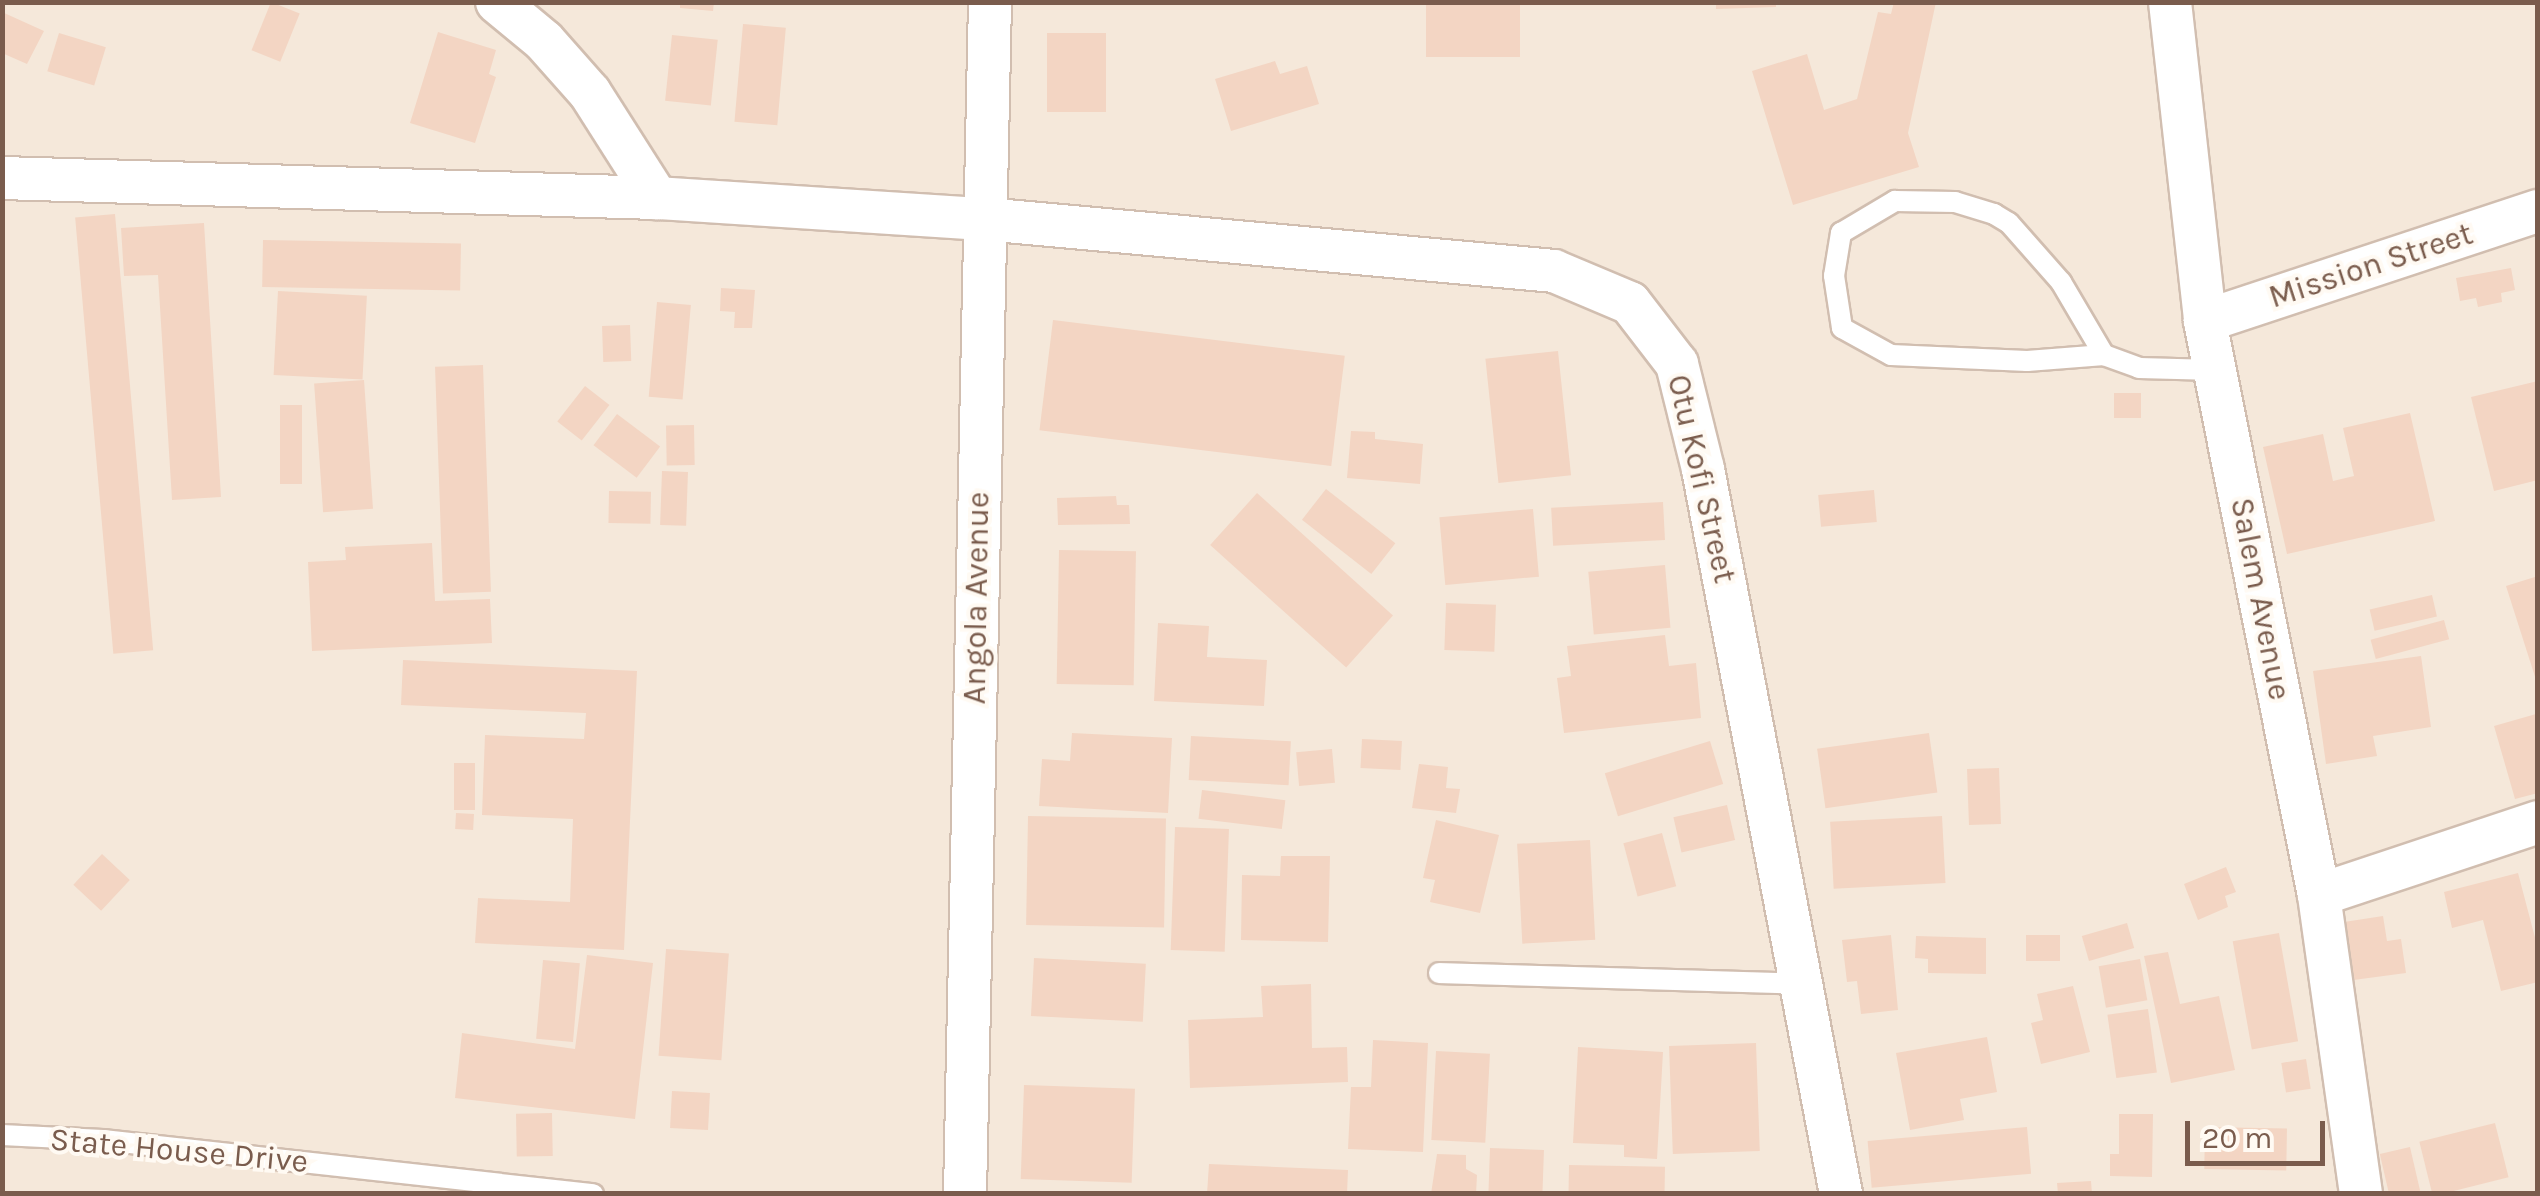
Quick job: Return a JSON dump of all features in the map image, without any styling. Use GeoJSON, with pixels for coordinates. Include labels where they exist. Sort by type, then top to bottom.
{"type":"FeatureCollection","features":[{"type":"Feature","properties":{"kind":"street"},"geometry":{"type":"LineString","coordinates":[[498,2],[544,41],[590,93],[657,198]]}},
{"type":"Feature","properties":{"kind":"street","name":"Angola Avenue"},"geometry":{"type":"LineString","coordinates":[[964,1194],[990,2]]}},
{"type":"Feature","properties":{"kind":"street","name":"Salem Avenue"},"geometry":{"type":"LineString","coordinates":[[2170,2],[2205,322],[2319,895],[2361,1194]]}},
{"type":"Feature","properties":{"kind":"street","name":"Otu Kofi Street"},"geometry":{"type":"LineString","coordinates":[[2,178],[657,198],[985,219],[1554,271],[1630,303],[1677,364],[1703,469],[1840,1194]]}},
{"type":"Feature","properties":{"kind":"street","name":"Mission Street"},"geometry":{"type":"LineString","coordinates":[[2205,322],[2538,210]]}},
{"type":"Feature","properties":{"kind":"street"},"geometry":{"type":"LineString","coordinates":[[2319,895],[2538,822]]}},
{"type":"Feature","properties":{"kind":"lane"},"geometry":{"type":"LineString","coordinates":[[2104,354],[2061,282],[2009,223],[1994,214],[1956,202],[1894,202],[1840,233],[1834,276],[1842,328],[1892,355],[2027,362],[2104,354],[2139,368],[2215,370]]}},
{"type":"Feature","properties":{"kind":"lane"},"geometry":{"type":"LineString","coordinates":[[1439,974],[1801,984]]}},
{"type":"Feature","properties":{"kind":"lane","name":"State House Drive"},"geometry":{"type":"LineString","coordinates":[[2,1135],[103,1140],[593,1194]]}},
{"type":"Feature","properties":{"kind":"shaded area"},"geometry":{"type":"Polygon","coordinates":[[[3,3],[2537,3],[2537,1193],[3,1193],[3,3]]]}},
{"type":"Feature","properties":{"kind":"building"},"geometry":{"type":"Polygon","coordinates":[[[271,2],[300,14],[280,62],[252,50],[271,2]]]}},
{"type":"Feature","properties":{"kind":"building"},"geometry":{"type":"Polygon","coordinates":[[[680,2],[714,2],[713,11],[680,8],[680,2]]]}},
{"type":"Feature","properties":{"kind":"building"},"geometry":{"type":"Polygon","coordinates":[[[1426,2],[1520,2],[1520,57],[1426,57],[1426,2]]]}},
{"type":"Feature","properties":{"kind":"building"},"geometry":{"type":"Polygon","coordinates":[[[1716,2],[1776,2],[1776,7],[1716,9],[1716,2]]]}},
{"type":"Feature","properties":{"kind":"building"},"geometry":{"type":"Polygon","coordinates":[[[1894,2],[1936,2],[1908,133],[1919,167],[1793,205],[1752,71],[1807,54],[1824,110],[1857,99],[1878,12],[1891,14],[1894,2]]]}},
{"type":"Feature","properties":{"kind":"building"},"geometry":{"type":"Polygon","coordinates":[[[2,12],[44,31],[27,64],[2,53],[2,12]]]}},
{"type":"Feature","properties":{"kind":"building"},"geometry":{"type":"Polygon","coordinates":[[[743,24],[786,28],[777,125],[734,122],[743,24]]]}},
{"type":"Feature","properties":{"kind":"building"},"geometry":{"type":"Polygon","coordinates":[[[438,32],[496,50],[489,74],[496,77],[475,143],[410,123],[438,32]]]}},
{"type":"Feature","properties":{"kind":"building"},"geometry":{"type":"Polygon","coordinates":[[[59,33],[106,47],[94,86],[47,71],[59,33]]]}},
{"type":"Feature","properties":{"kind":"building"},"geometry":{"type":"Polygon","coordinates":[[[1047,33],[1106,33],[1106,112],[1047,112],[1047,33]]]}},
{"type":"Feature","properties":{"kind":"building"},"geometry":{"type":"Polygon","coordinates":[[[672,35],[718,40],[711,105],[665,101],[672,35]]]}},
{"type":"Feature","properties":{"kind":"building"},"geometry":{"type":"Polygon","coordinates":[[[1275,61],[1280,74],[1307,66],[1319,104],[1231,131],[1215,79],[1275,61]]]}},
{"type":"Feature","properties":{"kind":"building"},"geometry":{"type":"Polygon","coordinates":[[[115,214],[153,650],[113,654],[75,217],[115,214]]]}},
{"type":"Feature","properties":{"kind":"building"},"geometry":{"type":"Polygon","coordinates":[[[204,223],[221,497],[172,500],[158,275],[124,276],[121,228],[204,223]]]}},
{"type":"Feature","properties":{"kind":"building"},"geometry":{"type":"Polygon","coordinates":[[[263,240],[461,243],[460,290],[262,287],[263,240]]]}},
{"type":"Feature","properties":{"kind":"building"},"geometry":{"type":"Polygon","coordinates":[[[2511,268],[2515,290],[2501,293],[2502,302],[2478,307],[2476,298],[2460,301],[2456,278],[2511,268]]]}},
{"type":"Feature","properties":{"kind":"building"},"geometry":{"type":"Polygon","coordinates":[[[721,288],[755,290],[752,328],[734,328],[735,312],[720,311],[721,288]]]}},
{"type":"Feature","properties":{"kind":"building"},"geometry":{"type":"Polygon","coordinates":[[[278,291],[367,296],[362,380],[274,375],[278,291]]]}},
{"type":"Feature","properties":{"kind":"building"},"geometry":{"type":"Polygon","coordinates":[[[657,302],[691,305],[683,400],[649,397],[657,302]]]}},
{"type":"Feature","properties":{"kind":"building"},"geometry":{"type":"Polygon","coordinates":[[[1053,320],[1345,356],[1331,466],[1039,430],[1053,320]]]}},
{"type":"Feature","properties":{"kind":"building"},"geometry":{"type":"Polygon","coordinates":[[[630,325],[631,361],[603,362],[602,326],[630,325]]]}},
{"type":"Feature","properties":{"kind":"building"},"geometry":{"type":"Polygon","coordinates":[[[1558,351],[1571,475],[1498,483],[1485,359],[1558,351]]]}},
{"type":"Feature","properties":{"kind":"building"},"geometry":{"type":"Polygon","coordinates":[[[483,365],[491,592],[443,594],[435,367],[483,365]]]}},
{"type":"Feature","properties":{"kind":"building"},"geometry":{"type":"Polygon","coordinates":[[[364,380],[373,509],[323,512],[314,383],[364,380]]]}},
{"type":"Feature","properties":{"kind":"building"},"geometry":{"type":"Polygon","coordinates":[[[2538,381],[2538,480],[2494,491],[2471,397],[2538,381]]]}},
{"type":"Feature","properties":{"kind":"building"},"geometry":{"type":"Polygon","coordinates":[[[585,386],[609,405],[582,441],[557,421],[585,386]]]}},
{"type":"Feature","properties":{"kind":"building"},"geometry":{"type":"Polygon","coordinates":[[[2114,393],[2141,393],[2141,418],[2114,418],[2114,393]]]}},
{"type":"Feature","properties":{"kind":"building"},"geometry":{"type":"Polygon","coordinates":[[[280,405],[302,405],[302,484],[280,484],[280,405]]]}},
{"type":"Feature","properties":{"kind":"building"},"geometry":{"type":"Polygon","coordinates":[[[2410,413],[2435,521],[2287,554],[2263,447],[2323,434],[2333,481],[2354,476],[2343,428],[2410,413]]]}},
{"type":"Feature","properties":{"kind":"building"},"geometry":{"type":"Polygon","coordinates":[[[617,414],[660,446],[637,478],[594,445],[617,414]]]}},
{"type":"Feature","properties":{"kind":"building"},"geometry":{"type":"Polygon","coordinates":[[[666,425],[694,425],[695,465],[667,465],[666,425]]]}},
{"type":"Feature","properties":{"kind":"building"},"geometry":{"type":"Polygon","coordinates":[[[1351,431],[1375,432],[1375,439],[1423,444],[1420,484],[1347,478],[1351,431]]]}},
{"type":"Feature","properties":{"kind":"building"},"geometry":{"type":"Polygon","coordinates":[[[662,471],[688,472],[686,526],[660,525],[662,471]]]}},
{"type":"Feature","properties":{"kind":"building"},"geometry":{"type":"Polygon","coordinates":[[[1326,489],[1395,543],[1371,574],[1302,520],[1326,489]]]}},
{"type":"Feature","properties":{"kind":"building"},"geometry":{"type":"Polygon","coordinates":[[[1874,490],[1877,522],[1821,527],[1818,495],[1874,490]]]}},
{"type":"Feature","properties":{"kind":"building"},"geometry":{"type":"Polygon","coordinates":[[[609,491],[651,492],[650,524],[608,523],[609,491]]]}},
{"type":"Feature","properties":{"kind":"building"},"geometry":{"type":"Polygon","coordinates":[[[1257,493],[1393,615],[1346,667],[1210,545],[1257,493]]]}},
{"type":"Feature","properties":{"kind":"building"},"geometry":{"type":"Polygon","coordinates":[[[1116,496],[1117,505],[1129,505],[1130,524],[1058,525],[1057,498],[1116,496]]]}},
{"type":"Feature","properties":{"kind":"building"},"geometry":{"type":"Polygon","coordinates":[[[1663,502],[1665,540],[1553,546],[1551,508],[1663,502]]]}},
{"type":"Feature","properties":{"kind":"building"},"geometry":{"type":"Polygon","coordinates":[[[1533,509],[1539,577],[1445,585],[1439,517],[1533,509]]]}},
{"type":"Feature","properties":{"kind":"building"},"geometry":{"type":"Polygon","coordinates":[[[432,543],[435,601],[490,599],[492,643],[312,651],[308,562],[346,560],[345,547],[432,543]]]}},
{"type":"Feature","properties":{"kind":"building"},"geometry":{"type":"Polygon","coordinates":[[[1059,550],[1136,551],[1134,685],[1057,684],[1059,550]]]}},
{"type":"Feature","properties":{"kind":"building"},"geometry":{"type":"Polygon","coordinates":[[[1665,565],[1670,628],[1594,634],[1588,572],[1665,565]]]}},
{"type":"Feature","properties":{"kind":"building"},"geometry":{"type":"Polygon","coordinates":[[[2538,576],[2538,683],[2537,683],[2506,586],[2538,576]]]}},
{"type":"Feature","properties":{"kind":"building"},"geometry":{"type":"Polygon","coordinates":[[[2432,595],[2437,616],[2375,631],[2370,609],[2432,595]]]}},
{"type":"Feature","properties":{"kind":"building"},"geometry":{"type":"Polygon","coordinates":[[[1446,603],[1496,605],[1494,652],[1444,650],[1446,603]]]}},
{"type":"Feature","properties":{"kind":"building"},"geometry":{"type":"Polygon","coordinates":[[[2444,620],[2449,639],[2376,659],[2371,640],[2444,620]]]}},
{"type":"Feature","properties":{"kind":"building"},"geometry":{"type":"Polygon","coordinates":[[[1158,623],[1209,626],[1207,657],[1267,660],[1264,706],[1154,701],[1158,623]]]}},
{"type":"Feature","properties":{"kind":"building"},"geometry":{"type":"Polygon","coordinates":[[[1665,635],[1669,666],[1696,663],[1701,718],[1564,733],[1557,678],[1571,676],[1567,646],[1665,635]]]}},
{"type":"Feature","properties":{"kind":"building"},"geometry":{"type":"Polygon","coordinates":[[[2421,656],[2431,727],[2373,736],[2377,756],[2326,764],[2313,671],[2421,656]]]}},
{"type":"Feature","properties":{"kind":"building"},"geometry":{"type":"Polygon","coordinates":[[[403,660],[637,671],[624,950],[475,943],[478,898],[570,902],[573,819],[482,815],[485,735],[584,739],[586,713],[401,705],[403,660]]]}},
{"type":"Feature","properties":{"kind":"building"},"geometry":{"type":"Polygon","coordinates":[[[2536,714],[2538,793],[2515,799],[2494,726],[2536,714]]]}},
{"type":"Feature","properties":{"kind":"building"},"geometry":{"type":"Polygon","coordinates":[[[1072,733],[1172,738],[1168,813],[1039,806],[1042,759],[1070,761],[1072,733]]]}},
{"type":"Feature","properties":{"kind":"building"},"geometry":{"type":"Polygon","coordinates":[[[1929,733],[1937,792],[1825,808],[1817,749],[1929,733]]]}},
{"type":"Feature","properties":{"kind":"building"},"geometry":{"type":"Polygon","coordinates":[[[1191,736],[1291,741],[1289,785],[1189,780],[1191,736]]]}},
{"type":"Feature","properties":{"kind":"building"},"geometry":{"type":"Polygon","coordinates":[[[1362,739],[1402,741],[1400,770],[1360,768],[1362,739]]]}},
{"type":"Feature","properties":{"kind":"building"},"geometry":{"type":"Polygon","coordinates":[[[1710,741],[1723,784],[1618,816],[1605,773],[1710,741]]]}},
{"type":"Feature","properties":{"kind":"building"},"geometry":{"type":"Polygon","coordinates":[[[1332,749],[1335,783],[1299,786],[1296,752],[1332,749]]]}},
{"type":"Feature","properties":{"kind":"building"},"geometry":{"type":"Polygon","coordinates":[[[454,763],[475,763],[475,810],[454,810],[454,763]]]}},
{"type":"Feature","properties":{"kind":"building"},"geometry":{"type":"Polygon","coordinates":[[[1419,764],[1448,767],[1446,788],[1460,789],[1456,813],[1412,808],[1419,764]]]}},
{"type":"Feature","properties":{"kind":"building"},"geometry":{"type":"Polygon","coordinates":[[[1999,768],[2001,824],[1969,825],[1967,769],[1999,768]]]}},
{"type":"Feature","properties":{"kind":"building"},"geometry":{"type":"Polygon","coordinates":[[[1202,790],[1285,800],[1282,829],[1198,819],[1202,790]]]}},
{"type":"Feature","properties":{"kind":"building"},"geometry":{"type":"Polygon","coordinates":[[[1727,805],[1735,840],[1682,852],[1673,817],[1727,805]]]}},
{"type":"Feature","properties":{"kind":"building"},"geometry":{"type":"Polygon","coordinates":[[[456,813],[474,814],[473,830],[455,829],[456,813]]]}},
{"type":"Feature","properties":{"kind":"building"},"geometry":{"type":"Polygon","coordinates":[[[1028,816],[1166,818],[1164,927],[1026,925],[1028,816]]]}},
{"type":"Feature","properties":{"kind":"building"},"geometry":{"type":"Polygon","coordinates":[[[1942,816],[1946,883],[1834,889],[1830,822],[1942,816]]]}},
{"type":"Feature","properties":{"kind":"building"},"geometry":{"type":"Polygon","coordinates":[[[1436,820],[1499,835],[1480,913],[1430,902],[1435,880],[1423,878],[1436,820]]]}},
{"type":"Feature","properties":{"kind":"building"},"geometry":{"type":"Polygon","coordinates":[[[1175,827],[1229,829],[1225,952],[1171,950],[1175,827]]]}},
{"type":"Feature","properties":{"kind":"building"},"geometry":{"type":"Polygon","coordinates":[[[1662,833],[1676,886],[1638,896],[1623,843],[1662,833]]]}},
{"type":"Feature","properties":{"kind":"building"},"geometry":{"type":"Polygon","coordinates":[[[1590,840],[1595,940],[1522,944],[1517,844],[1590,840]]]}},
{"type":"Feature","properties":{"kind":"building"},"geometry":{"type":"Polygon","coordinates":[[[102,854],[130,880],[101,911],[73,885],[102,854]]]}},
{"type":"Feature","properties":{"kind":"building"},"geometry":{"type":"Polygon","coordinates":[[[1281,856],[1330,856],[1328,942],[1241,940],[1242,875],[1280,876],[1281,856]]]}},
{"type":"Feature","properties":{"kind":"building"},"geometry":{"type":"Polygon","coordinates":[[[2226,867],[2236,892],[2225,896],[2228,907],[2198,920],[2184,884],[2226,867]]]}},
{"type":"Feature","properties":{"kind":"building"},"geometry":{"type":"Polygon","coordinates":[[[2518,873],[2538,949],[2538,982],[2501,991],[2483,920],[2452,928],[2444,892],[2518,873]]]}},
{"type":"Feature","properties":{"kind":"building"},"geometry":{"type":"Polygon","coordinates":[[[2383,916],[2387,941],[2401,939],[2406,973],[2346,981],[2344,922],[2383,916]]]}},
{"type":"Feature","properties":{"kind":"building"},"geometry":{"type":"Polygon","coordinates":[[[2127,923],[2134,948],[2089,961],[2082,936],[2127,923]]]}},
{"type":"Feature","properties":{"kind":"building"},"geometry":{"type":"Polygon","coordinates":[[[2279,933],[2298,1041],[2252,1049],[2233,941],[2279,933]]]}},
{"type":"Feature","properties":{"kind":"building"},"geometry":{"type":"Polygon","coordinates":[[[1891,935],[1898,1010],[1861,1014],[1857,981],[1847,982],[1842,940],[1891,935]]]}},
{"type":"Feature","properties":{"kind":"building"},"geometry":{"type":"Polygon","coordinates":[[[2026,935],[2060,935],[2060,961],[2026,961],[2026,935]]]}},
{"type":"Feature","properties":{"kind":"building"},"geometry":{"type":"Polygon","coordinates":[[[1916,936],[1986,938],[1986,974],[1928,973],[1928,959],[1915,958],[1916,936]]]}},
{"type":"Feature","properties":{"kind":"building"},"geometry":{"type":"Polygon","coordinates":[[[666,949],[729,953],[721,1060],[659,1056],[666,949]]]}},
{"type":"Feature","properties":{"kind":"building"},"geometry":{"type":"Polygon","coordinates":[[[2168,952],[2180,1004],[2219,996],[2235,1070],[2171,1083],[2144,956],[2168,952]]]}},
{"type":"Feature","properties":{"kind":"building"},"geometry":{"type":"Polygon","coordinates":[[[587,955],[653,963],[635,1119],[455,1098],[462,1033],[575,1049],[587,955]]]}},
{"type":"Feature","properties":{"kind":"building"},"geometry":{"type":"Polygon","coordinates":[[[1034,958],[1146,964],[1143,1022],[1031,1016],[1034,958]]]}},
{"type":"Feature","properties":{"kind":"building"},"geometry":{"type":"Polygon","coordinates":[[[2140,959],[2147,1000],[2106,1008],[2099,966],[2140,959]]]}},
{"type":"Feature","properties":{"kind":"building"},"geometry":{"type":"Polygon","coordinates":[[[543,960],[580,963],[573,1042],[536,1039],[543,960]]]}},
{"type":"Feature","properties":{"kind":"building"},"geometry":{"type":"Polygon","coordinates":[[[1311,984],[1312,1048],[1347,1047],[1348,1082],[1190,1088],[1188,1020],[1263,1017],[1261,986],[1311,984]]]}},
{"type":"Feature","properties":{"kind":"building"},"geometry":{"type":"Polygon","coordinates":[[[2073,986],[2090,1052],[2041,1064],[2031,1023],[2043,1020],[2037,994],[2073,986]]]}},
{"type":"Feature","properties":{"kind":"building"},"geometry":{"type":"Polygon","coordinates":[[[2148,1009],[2157,1072],[2116,1078],[2107,1015],[2148,1009]]]}},
{"type":"Feature","properties":{"kind":"building"},"geometry":{"type":"Polygon","coordinates":[[[1987,1037],[1997,1092],[1960,1099],[1964,1120],[1910,1130],[1896,1053],[1987,1037]]]}},
{"type":"Feature","properties":{"kind":"building"},"geometry":{"type":"Polygon","coordinates":[[[1373,1040],[1428,1043],[1423,1152],[1348,1149],[1351,1087],[1371,1087],[1373,1040]]]}},
{"type":"Feature","properties":{"kind":"building"},"geometry":{"type":"Polygon","coordinates":[[[1756,1043],[1760,1151],[1673,1154],[1669,1046],[1756,1043]]]}},
{"type":"Feature","properties":{"kind":"building"},"geometry":{"type":"Polygon","coordinates":[[[1578,1047],[1663,1052],[1657,1159],[1624,1157],[1624,1145],[1573,1143],[1578,1047]]]}},
{"type":"Feature","properties":{"kind":"building"},"geometry":{"type":"Polygon","coordinates":[[[1436,1051],[1490,1054],[1485,1143],[1431,1140],[1436,1051]]]}},
{"type":"Feature","properties":{"kind":"building"},"geometry":{"type":"Polygon","coordinates":[[[2306,1059],[2311,1089],[2286,1093],[2281,1063],[2306,1059]]]}},
{"type":"Feature","properties":{"kind":"building"},"geometry":{"type":"Polygon","coordinates":[[[1024,1085],[1135,1089],[1132,1183],[1021,1179],[1024,1085]]]}},
{"type":"Feature","properties":{"kind":"building"},"geometry":{"type":"Polygon","coordinates":[[[672,1091],[710,1093],[708,1130],[670,1128],[672,1091]]]}},
{"type":"Feature","properties":{"kind":"building"},"geometry":{"type":"Polygon","coordinates":[[[552,1113],[553,1156],[517,1157],[516,1114],[552,1113]]]}},
{"type":"Feature","properties":{"kind":"building"},"geometry":{"type":"Polygon","coordinates":[[[2119,1114],[2153,1114],[2152,1177],[2110,1176],[2110,1154],[2119,1154],[2119,1114]]]}},
{"type":"Feature","properties":{"kind":"building"},"geometry":{"type":"Polygon","coordinates":[[[2495,1123],[2509,1177],[2432,1194],[2419,1142],[2495,1123]]]}},
{"type":"Feature","properties":{"kind":"building"},"geometry":{"type":"Polygon","coordinates":[[[2027,1127],[2031,1174],[1872,1188],[1868,1141],[2027,1127]]]}},
{"type":"Feature","properties":{"kind":"building"},"geometry":{"type":"Polygon","coordinates":[[[2205,1127],[2287,1128],[2286,1170],[2204,1169],[2205,1127]]]}},
{"type":"Feature","properties":{"kind":"building"},"geometry":{"type":"Polygon","coordinates":[[[2410,1147],[2420,1191],[2389,1194],[2380,1154],[2410,1147]]]}},
{"type":"Feature","properties":{"kind":"building"},"geometry":{"type":"Polygon","coordinates":[[[1490,1148],[1544,1150],[1542,1194],[1488,1194],[1490,1148]]]}},
{"type":"Feature","properties":{"kind":"building"},"geometry":{"type":"Polygon","coordinates":[[[1437,1154],[1466,1155],[1466,1169],[1477,1175],[1476,1194],[1431,1194],[1437,1154]]]}},
{"type":"Feature","properties":{"kind":"building"},"geometry":{"type":"Polygon","coordinates":[[[1209,1164],[1348,1170],[1347,1194],[1207,1194],[1209,1164]]]}},
{"type":"Feature","properties":{"kind":"building"},"geometry":{"type":"Polygon","coordinates":[[[1569,1165],[1665,1167],[1665,1194],[1568,1194],[1569,1165]]]}},
{"type":"Feature","properties":{"kind":"building"},"geometry":{"type":"Polygon","coordinates":[[[2091,1181],[2092,1194],[2058,1194],[2057,1183],[2091,1181]]]}}]}
